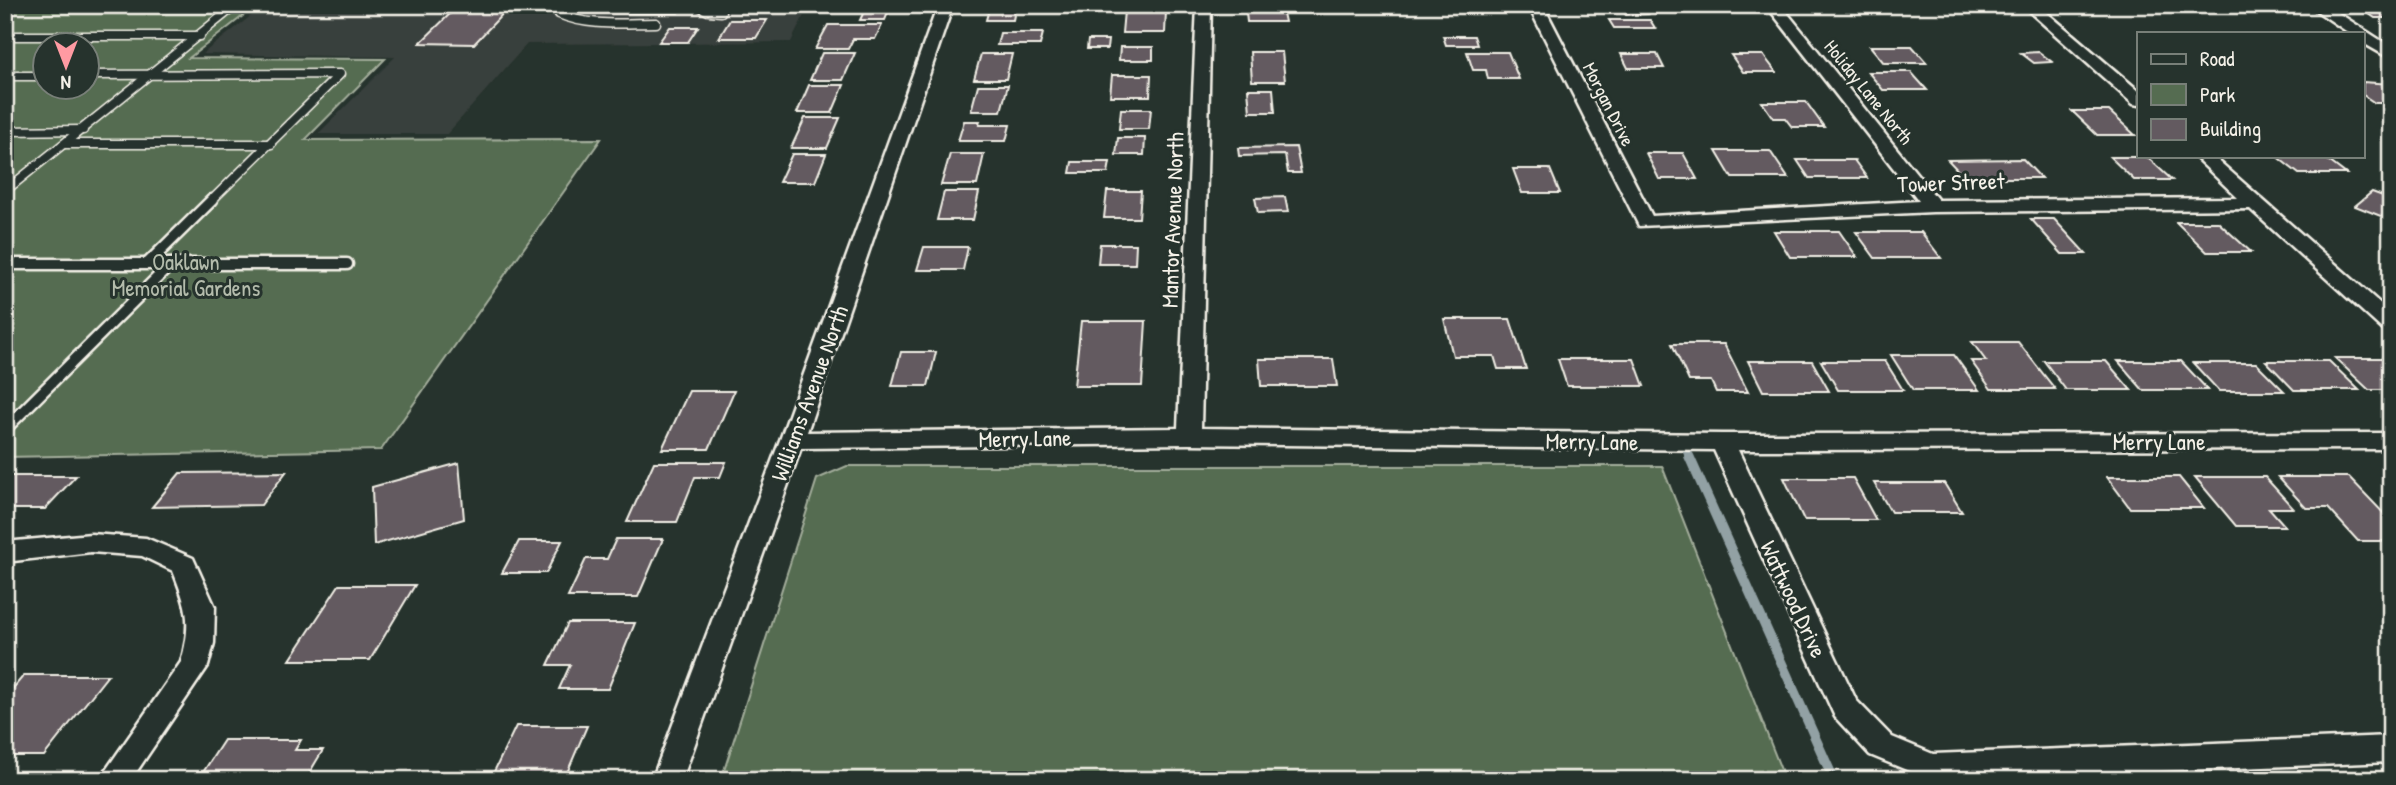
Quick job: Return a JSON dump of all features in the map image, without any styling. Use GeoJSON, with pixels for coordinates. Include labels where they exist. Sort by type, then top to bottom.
{"type":"FeatureCollection","features":[{"type":"Feature","properties":{"kind":"street","name":"Williams Avenue North"},"geometry":{"type":"LineString","coordinates":[[667,780],[792,440],[946,5]]}},
{"type":"Feature","properties":{"kind":"street","name":"Mantor Avenue North"},"geometry":{"type":"LineString","coordinates":[[1189,436],[1204,5]]}},
{"type":"Feature","properties":{"kind":"street","name":"Morgan Drive"},"geometry":{"type":"LineString","coordinates":[[1535,5],[1646,222]]}},
{"type":"Feature","properties":{"kind":"street","name":"Holiday Lane North"},"geometry":{"type":"LineString","coordinates":[[1773,5],[1933,206]]}},
{"type":"Feature","properties":{"kind":"street"},"geometry":{"type":"LineString","coordinates":[[2029,5],[2137,98]]}},
{"type":"Feature","properties":{"kind":"street"},"geometry":{"type":"LineString","coordinates":[[2315,5],[2356,32]]}},
{"type":"Feature","properties":{"kind":"street"},"geometry":{"type":"LineString","coordinates":[[2364,37],[2391,54]]}},
{"type":"Feature","properties":{"kind":"street"},"geometry":{"type":"LineString","coordinates":[[2205,158],[2391,325]]}},
{"type":"Feature","properties":{"kind":"street","name":"Tower Street"},"geometry":{"type":"LineString","coordinates":[[1646,222],[1933,206],[2257,203]]}},
{"type":"Feature","properties":{"kind":"street","name":"Merry Lane"},"geometry":{"type":"LineString","coordinates":[[792,440],[1189,436],[1722,442],[2391,441]]}},
{"type":"Feature","properties":{"kind":"street","name":"Wattwood Drive"},"geometry":{"type":"LineString","coordinates":[[1722,442],[1845,708],[1881,746],[1932,767],[2391,749]]}},
{"type":"Feature","properties":{"kind":"street"},"geometry":{"type":"LineString","coordinates":[[5,552],[91,543],[146,547],[184,565],[201,607],[200,643],[194,666],[114,780]]}},
{"type":"Feature","properties":{"kind":"lane"},"geometry":{"type":"LineString","coordinates":[[5,191],[236,5]]}},
{"type":"Feature","properties":{"kind":"lane"},"geometry":{"type":"LineString","coordinates":[[559,5],[559,14],[573,20],[595,23],[656,23]]}},
{"type":"Feature","properties":{"kind":"lane"},"geometry":{"type":"LineString","coordinates":[[697,5],[708,11],[721,12]]}},
{"type":"Feature","properties":{"kind":"lane"},"geometry":{"type":"LineString","coordinates":[[5,36],[200,36]]}},
{"type":"Feature","properties":{"kind":"lane"},"geometry":{"type":"LineString","coordinates":[[102,75],[340,74],[148,263]]}},
{"type":"Feature","properties":{"kind":"lane"},"geometry":{"type":"LineString","coordinates":[[5,76],[32,76]]}},
{"type":"Feature","properties":{"kind":"lane"},"geometry":{"type":"LineString","coordinates":[[5,131],[83,130]]}},
{"type":"Feature","properties":{"kind":"lane"},"geometry":{"type":"LineString","coordinates":[[65,144],[271,144]]}},
{"type":"Feature","properties":{"kind":"lane"},"geometry":{"type":"LineString","coordinates":[[5,264],[347,264]]}},
{"type":"Feature","properties":{"kind":"lane"},"geometry":{"type":"LineString","coordinates":[[5,429],[172,264]]}},
{"type":"Feature","properties":{"kind":"shaded area"},"geometry":{"type":"Polygon","coordinates":[[[265,5],[809,5],[791,42],[527,44],[447,134],[318,134],[395,57],[202,54],[265,5]]]}},
{"type":"Feature","properties":{"kind":"green space","name":"Oaklawn Memorial Gardens"},"geometry":{"type":"Polygon","coordinates":[[[5,5],[257,5],[189,58],[385,59],[305,140],[601,139],[381,450],[5,457],[5,5]]]}},
{"type":"Feature","properties":{"kind":"green space"},"geometry":{"type":"Polygon","coordinates":[[[847,466],[1662,466],[1785,780],[721,780],[817,479],[847,466]]]}},
{"type":"Feature","properties":{"kind":"building"},"geometry":{"type":"Polygon","coordinates":[[[459,5],[511,5],[474,44],[420,43],[459,5]]]}},
{"type":"Feature","properties":{"kind":"building"},"geometry":{"type":"Polygon","coordinates":[[[619,5],[683,5],[678,13],[614,13],[619,5]]]}},
{"type":"Feature","properties":{"kind":"building"},"geometry":{"type":"Polygon","coordinates":[[[867,5],[891,5],[885,20],[860,20],[867,5]]]}},
{"type":"Feature","properties":{"kind":"building"},"geometry":{"type":"Polygon","coordinates":[[[990,5],[1016,5],[1013,20],[986,20],[990,5]]]}},
{"type":"Feature","properties":{"kind":"building"},"geometry":{"type":"Polygon","coordinates":[[[1242,5],[1280,5],[1280,9],[1242,9],[1242,5]]]}},
{"type":"Feature","properties":{"kind":"building"},"geometry":{"type":"Polygon","coordinates":[[[1641,5],[1648,14],[1626,15],[1618,6],[1641,5]]]}},
{"type":"Feature","properties":{"kind":"building"},"geometry":{"type":"Polygon","coordinates":[[[2356,5],[2391,5],[2391,18],[2375,18],[2356,5]]]}},
{"type":"Feature","properties":{"kind":"building"},"geometry":{"type":"Polygon","coordinates":[[[1124,11],[1166,11],[1165,33],[1122,33],[1124,11]]]}},
{"type":"Feature","properties":{"kind":"building"},"geometry":{"type":"Polygon","coordinates":[[[1246,13],[1283,13],[1285,22],[1247,22],[1246,13]]]}},
{"type":"Feature","properties":{"kind":"building"},"geometry":{"type":"Polygon","coordinates":[[[730,20],[767,20],[756,38],[719,38],[730,20]]]}},
{"type":"Feature","properties":{"kind":"building"},"geometry":{"type":"Polygon","coordinates":[[[1609,20],[1650,20],[1655,28],[1614,28],[1609,20]]]}},
{"type":"Feature","properties":{"kind":"building"},"geometry":{"type":"Polygon","coordinates":[[[828,25],[882,25],[875,39],[853,39],[848,49],[815,49],[828,25]]]}},
{"type":"Feature","properties":{"kind":"building"},"geometry":{"type":"Polygon","coordinates":[[[670,27],[698,27],[688,42],[659,42],[670,27]]]}},
{"type":"Feature","properties":{"kind":"building"},"geometry":{"type":"Polygon","coordinates":[[[1000,33],[1043,33],[1040,45],[997,45],[1000,33]]]}},
{"type":"Feature","properties":{"kind":"building"},"geometry":{"type":"Polygon","coordinates":[[[1443,36],[1474,36],[1477,45],[1446,45],[1443,36]]]}},
{"type":"Feature","properties":{"kind":"building"},"geometry":{"type":"Polygon","coordinates":[[[1088,40],[1108,40],[1107,49],[1087,49],[1088,40]]]}},
{"type":"Feature","properties":{"kind":"building"},"geometry":{"type":"Polygon","coordinates":[[[1870,46],[1912,46],[1927,63],[1884,63],[1870,46]]]}},
{"type":"Feature","properties":{"kind":"building"},"geometry":{"type":"Polygon","coordinates":[[[1120,47],[1153,47],[1153,60],[1119,60],[1120,47]]]}},
{"type":"Feature","properties":{"kind":"building"},"geometry":{"type":"Polygon","coordinates":[[[1250,52],[1282,52],[1285,81],[1252,81],[1250,52]]]}},
{"type":"Feature","properties":{"kind":"building"},"geometry":{"type":"Polygon","coordinates":[[[1467,52],[1508,52],[1519,79],[1488,79],[1486,70],[1473,70],[1467,52]]]}},
{"type":"Feature","properties":{"kind":"building"},"geometry":{"type":"Polygon","coordinates":[[[2039,52],[2052,62],[2034,63],[2021,53],[2039,52]]]}},
{"type":"Feature","properties":{"kind":"building"},"geometry":{"type":"Polygon","coordinates":[[[822,53],[855,53],[843,80],[810,80],[822,53]]]}},
{"type":"Feature","properties":{"kind":"building"},"geometry":{"type":"Polygon","coordinates":[[[981,54],[1012,54],[1006,79],[974,79],[981,54]]]}},
{"type":"Feature","properties":{"kind":"building"},"geometry":{"type":"Polygon","coordinates":[[[1621,54],[1657,54],[1664,68],[1628,68],[1621,54]]]}},
{"type":"Feature","properties":{"kind":"building"},"geometry":{"type":"Polygon","coordinates":[[[1731,55],[1763,55],[1776,72],[1743,72],[1731,55]]]}},
{"type":"Feature","properties":{"kind":"building"},"geometry":{"type":"Polygon","coordinates":[[[1868,72],[1911,72],[1927,90],[1883,90],[1868,72]]]}},
{"type":"Feature","properties":{"kind":"building"},"geometry":{"type":"Polygon","coordinates":[[[1112,75],[1151,75],[1150,96],[1110,96],[1112,75]]]}},
{"type":"Feature","properties":{"kind":"building"},"geometry":{"type":"Polygon","coordinates":[[[2364,82],[2391,84],[2391,103],[2375,103],[2364,96],[2364,82]]]}},
{"type":"Feature","properties":{"kind":"building"},"geometry":{"type":"Polygon","coordinates":[[[809,85],[844,85],[832,113],[797,113],[809,85]]]}},
{"type":"Feature","properties":{"kind":"building"},"geometry":{"type":"Polygon","coordinates":[[[978,85],[1008,85],[1001,111],[971,111],[978,85]]]}},
{"type":"Feature","properties":{"kind":"building"},"geometry":{"type":"Polygon","coordinates":[[[1248,89],[1273,89],[1275,112],[1250,112],[1248,89]]]}},
{"type":"Feature","properties":{"kind":"building"},"geometry":{"type":"Polygon","coordinates":[[[1762,102],[1806,102],[1824,127],[1792,127],[1785,118],[1773,118],[1762,102]]]}},
{"type":"Feature","properties":{"kind":"building"},"geometry":{"type":"Polygon","coordinates":[[[1121,109],[1151,109],[1149,129],[1119,129],[1121,109]]]}},
{"type":"Feature","properties":{"kind":"building"},"geometry":{"type":"Polygon","coordinates":[[[2072,111],[2109,111],[2135,135],[2097,135],[2072,111]]]}},
{"type":"Feature","properties":{"kind":"building"},"geometry":{"type":"Polygon","coordinates":[[[805,118],[840,118],[827,148],[791,148],[805,118]]]}},
{"type":"Feature","properties":{"kind":"building"},"geometry":{"type":"Polygon","coordinates":[[[964,121],[980,121],[979,125],[1010,125],[1006,141],[958,141],[964,121]]]}},
{"type":"Feature","properties":{"kind":"building"},"geometry":{"type":"Polygon","coordinates":[[[1118,138],[1145,138],[1144,155],[1116,155],[1118,138]]]}},
{"type":"Feature","properties":{"kind":"building"},"geometry":{"type":"Polygon","coordinates":[[[1296,147],[1301,173],[1288,173],[1285,155],[1239,156],[1238,148],[1296,147]]]}},
{"type":"Feature","properties":{"kind":"building"},"geometry":{"type":"Polygon","coordinates":[[[1716,151],[1770,151],[1788,178],[1732,178],[1716,151]]]}},
{"type":"Feature","properties":{"kind":"building"},"geometry":{"type":"Polygon","coordinates":[[[1646,153],[1683,153],[1697,179],[1659,179],[1646,153]]]}},
{"type":"Feature","properties":{"kind":"building"},"geometry":{"type":"Polygon","coordinates":[[[792,154],[826,154],[815,182],[779,182],[792,154]]]}},
{"type":"Feature","properties":{"kind":"building"},"geometry":{"type":"Polygon","coordinates":[[[950,154],[984,154],[977,185],[941,185],[950,154]]]}},
{"type":"Feature","properties":{"kind":"building"},"geometry":{"type":"Polygon","coordinates":[[[2110,157],[2148,158],[2172,180],[2134,180],[2110,157]]]}},
{"type":"Feature","properties":{"kind":"building"},"geometry":{"type":"Polygon","coordinates":[[[2279,158],[2325,158],[2346,174],[2299,174],[2279,158]]]}},
{"type":"Feature","properties":{"kind":"building"},"geometry":{"type":"Polygon","coordinates":[[[2023,159],[2041,178],[1965,178],[1948,160],[2023,159]]]}},
{"type":"Feature","properties":{"kind":"building"},"geometry":{"type":"Polygon","coordinates":[[[1797,160],[1854,160],[1867,178],[1809,178],[1797,160]]]}},
{"type":"Feature","properties":{"kind":"building"},"geometry":{"type":"Polygon","coordinates":[[[1072,162],[1110,162],[1108,173],[1070,173],[1072,162]]]}},
{"type":"Feature","properties":{"kind":"building"},"geometry":{"type":"Polygon","coordinates":[[[1513,169],[1550,169],[1560,193],[1522,193],[1513,169]]]}},
{"type":"Feature","properties":{"kind":"building"},"geometry":{"type":"Polygon","coordinates":[[[1107,191],[1141,191],[1139,218],[1104,218],[1107,191]]]}},
{"type":"Feature","properties":{"kind":"building"},"geometry":{"type":"Polygon","coordinates":[[[944,192],[979,192],[973,220],[937,220],[944,192]]]}},
{"type":"Feature","properties":{"kind":"building"},"geometry":{"type":"Polygon","coordinates":[[[2372,192],[2391,199],[2391,220],[2355,206],[2372,192]]]}},
{"type":"Feature","properties":{"kind":"building"},"geometry":{"type":"Polygon","coordinates":[[[1285,197],[1288,212],[1258,213],[1255,198],[1285,197]]]}},
{"type":"Feature","properties":{"kind":"building"},"geometry":{"type":"Polygon","coordinates":[[[2031,219],[2054,219],[2086,254],[2062,254],[2031,219]]]}},
{"type":"Feature","properties":{"kind":"building"},"geometry":{"type":"Polygon","coordinates":[[[2176,222],[2218,222],[2251,252],[2207,252],[2176,222]]]}},
{"type":"Feature","properties":{"kind":"building"},"geometry":{"type":"Polygon","coordinates":[[[1774,231],[1839,231],[1857,257],[1790,257],[1774,231]]]}},
{"type":"Feature","properties":{"kind":"building"},"geometry":{"type":"Polygon","coordinates":[[[1856,232],[1921,232],[1941,258],[1875,258],[1856,232]]]}},
{"type":"Feature","properties":{"kind":"building"},"geometry":{"type":"Polygon","coordinates":[[[1100,244],[1136,244],[1135,264],[1098,264],[1100,244]]]}},
{"type":"Feature","properties":{"kind":"building"},"geometry":{"type":"Polygon","coordinates":[[[924,247],[968,247],[963,270],[917,270],[924,247]]]}},
{"type":"Feature","properties":{"kind":"building"},"geometry":{"type":"Polygon","coordinates":[[[1444,319],[1510,319],[1526,369],[1498,369],[1494,356],[1453,356],[1444,319]]]}},
{"type":"Feature","properties":{"kind":"building"},"geometry":{"type":"Polygon","coordinates":[[[1081,321],[1146,321],[1142,386],[1074,386],[1081,321]]]}},
{"type":"Feature","properties":{"kind":"building"},"geometry":{"type":"Polygon","coordinates":[[[1972,342],[2018,342],[2055,389],[1991,389],[1971,361],[1986,361],[1972,342]]]}},
{"type":"Feature","properties":{"kind":"building"},"geometry":{"type":"Polygon","coordinates":[[[1672,344],[1724,344],[1748,392],[1716,392],[1711,381],[1689,381],[1672,344]]]}},
{"type":"Feature","properties":{"kind":"building"},"geometry":{"type":"Polygon","coordinates":[[[901,352],[936,352],[928,386],[892,386],[901,352]]]}},
{"type":"Feature","properties":{"kind":"building"},"geometry":{"type":"Polygon","coordinates":[[[1891,355],[1954,355],[1979,390],[1913,390],[1891,355]]]}},
{"type":"Feature","properties":{"kind":"building"},"geometry":{"type":"Polygon","coordinates":[[[2335,358],[2391,358],[2391,390],[2369,390],[2335,358]]]}},
{"type":"Feature","properties":{"kind":"building"},"geometry":{"type":"Polygon","coordinates":[[[1259,359],[1333,359],[1337,386],[1261,386],[1259,359]]]}},
{"type":"Feature","properties":{"kind":"building"},"geometry":{"type":"Polygon","coordinates":[[[1558,359],[1634,359],[1644,386],[1567,386],[1558,359]]]}},
{"type":"Feature","properties":{"kind":"building"},"geometry":{"type":"Polygon","coordinates":[[[1748,361],[1812,361],[1829,391],[1763,391],[1748,361]]]}},
{"type":"Feature","properties":{"kind":"building"},"geometry":{"type":"Polygon","coordinates":[[[1821,361],[1885,361],[1903,390],[1838,390],[1821,361]]]}},
{"type":"Feature","properties":{"kind":"building"},"geometry":{"type":"Polygon","coordinates":[[[2044,361],[2106,361],[2131,390],[2066,390],[2044,361]]]}},
{"type":"Feature","properties":{"kind":"building"},"geometry":{"type":"Polygon","coordinates":[[[2118,361],[2181,361],[2208,390],[2143,390],[2118,361]]]}},
{"type":"Feature","properties":{"kind":"building"},"geometry":{"type":"Polygon","coordinates":[[[2266,361],[2329,361],[2359,390],[2294,390],[2266,361]]]}},
{"type":"Feature","properties":{"kind":"building"},"geometry":{"type":"Polygon","coordinates":[[[2193,363],[2256,363],[2284,391],[2219,391],[2193,363]]]}},
{"type":"Feature","properties":{"kind":"building"},"geometry":{"type":"Polygon","coordinates":[[[689,391],[734,391],[709,449],[662,449],[689,391]]]}},
{"type":"Feature","properties":{"kind":"building"},"geometry":{"type":"Polygon","coordinates":[[[654,462],[726,462],[720,477],[695,477],[677,522],[627,522],[654,462]]]}},
{"type":"Feature","properties":{"kind":"building"},"geometry":{"type":"Polygon","coordinates":[[[459,463],[464,519],[374,545],[372,487],[459,463]]]}},
{"type":"Feature","properties":{"kind":"building"},"geometry":{"type":"Polygon","coordinates":[[[286,472],[261,505],[152,507],[180,473],[286,472]]]}},
{"type":"Feature","properties":{"kind":"building"},"geometry":{"type":"Polygon","coordinates":[[[5,476],[76,476],[45,509],[5,509],[5,476]]]}},
{"type":"Feature","properties":{"kind":"building"},"geometry":{"type":"Polygon","coordinates":[[[2107,477],[2179,477],[2204,508],[2130,508],[2107,477]]]}},
{"type":"Feature","properties":{"kind":"building"},"geometry":{"type":"Polygon","coordinates":[[[2195,477],[2265,477],[2293,508],[2269,508],[2285,526],[2236,526],[2195,477]]]}},
{"type":"Feature","properties":{"kind":"building"},"geometry":{"type":"Polygon","coordinates":[[[2278,477],[2349,477],[2391,521],[2391,541],[2358,541],[2328,508],[2306,508],[2278,477]]]}},
{"type":"Feature","properties":{"kind":"building"},"geometry":{"type":"Polygon","coordinates":[[[1784,478],[1853,478],[1876,520],[1804,520],[1784,478]]]}},
{"type":"Feature","properties":{"kind":"building"},"geometry":{"type":"Polygon","coordinates":[[[1874,483],[1944,483],[1962,512],[1891,512],[1874,483]]]}},
{"type":"Feature","properties":{"kind":"building"},"geometry":{"type":"Polygon","coordinates":[[[616,539],[663,539],[638,597],[568,597],[586,559],[607,559],[616,539]]]}},
{"type":"Feature","properties":{"kind":"building"},"geometry":{"type":"Polygon","coordinates":[[[519,541],[562,541],[546,573],[502,573],[519,541]]]}},
{"type":"Feature","properties":{"kind":"building"},"geometry":{"type":"Polygon","coordinates":[[[339,585],[415,585],[370,660],[290,660],[339,585]]]}},
{"type":"Feature","properties":{"kind":"building"},"geometry":{"type":"Polygon","coordinates":[[[568,623],[635,623],[608,689],[559,689],[570,665],[548,665],[568,623]]]}},
{"type":"Feature","properties":{"kind":"building"},"geometry":{"type":"Polygon","coordinates":[[[24,675],[108,675],[44,756],[5,756],[5,698],[24,675]]]}},
{"type":"Feature","properties":{"kind":"building"},"geometry":{"type":"Polygon","coordinates":[[[516,726],[587,726],[564,780],[490,780],[516,726]]]}},
{"type":"Feature","properties":{"kind":"building"},"geometry":{"type":"Polygon","coordinates":[[[224,740],[301,740],[295,750],[323,750],[305,780],[198,780],[224,740]]]}},
{"type":"Feature","properties":{"kind":"waterway"},"geometry":{"type":"LineString","coordinates":[[1687,452],[1689,456]]}},
{"type":"Feature","properties":{"kind":"waterway"},"geometry":{"type":"LineString","coordinates":[[1689,456],[1834,780]]}}]}
